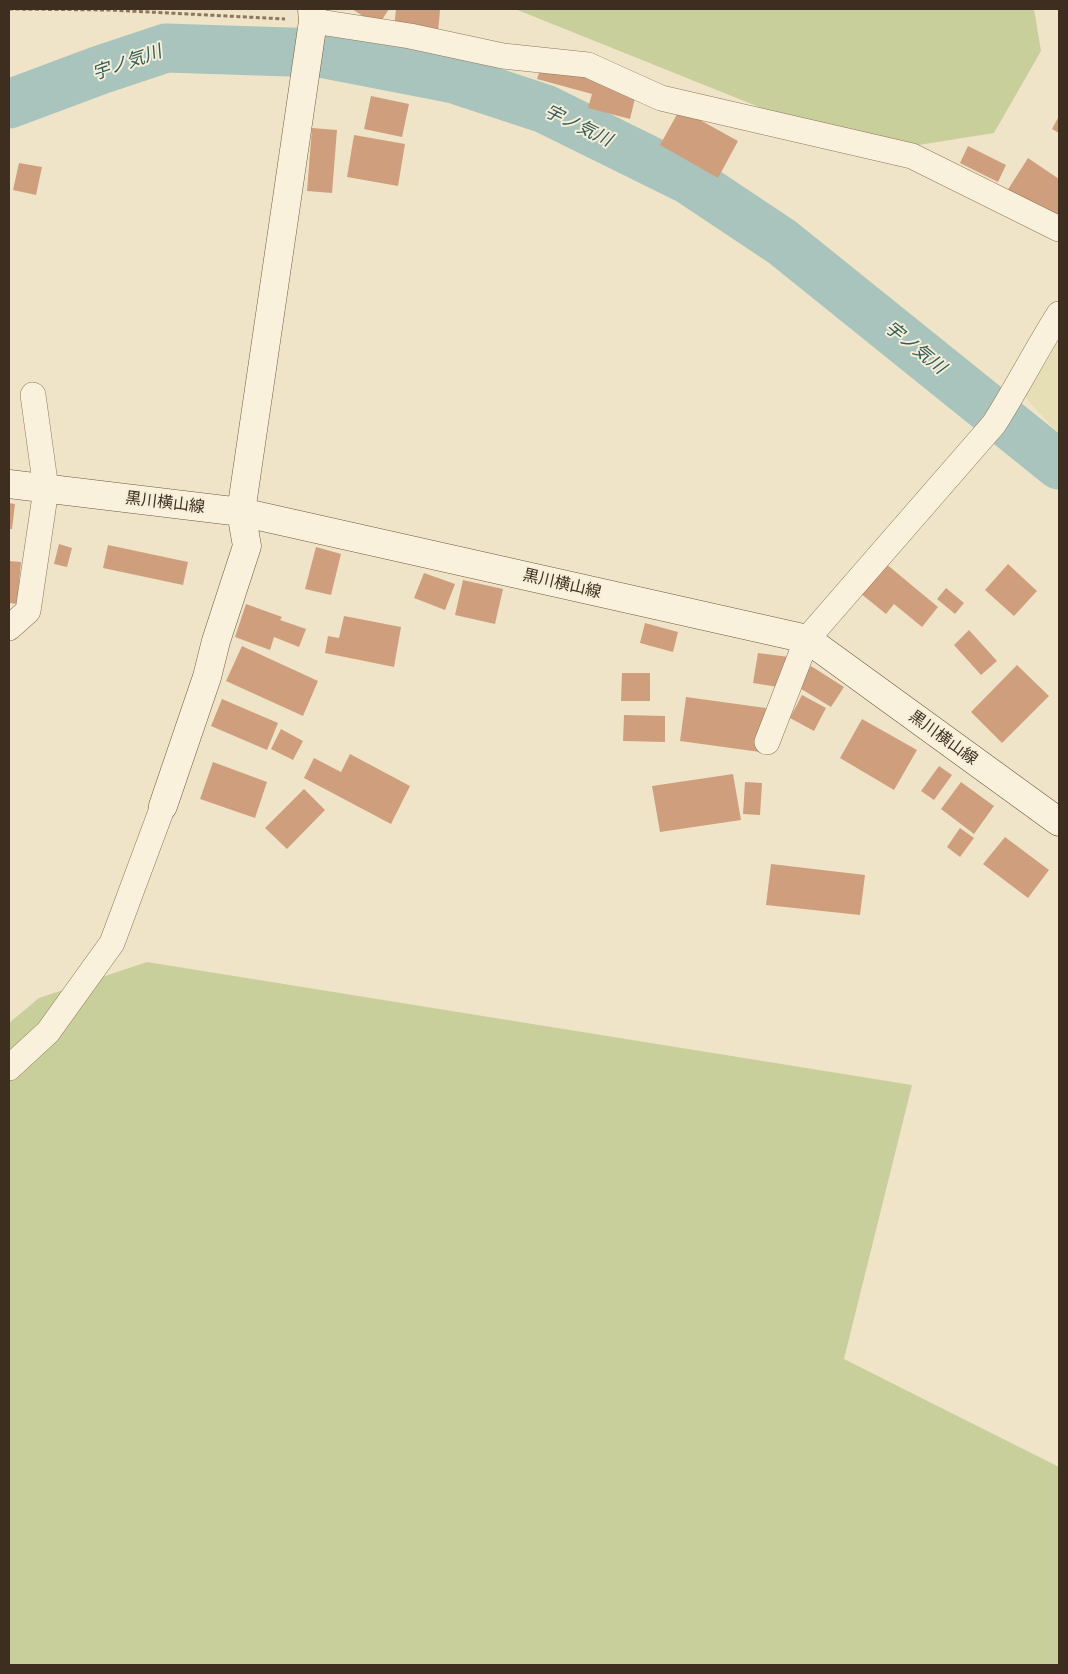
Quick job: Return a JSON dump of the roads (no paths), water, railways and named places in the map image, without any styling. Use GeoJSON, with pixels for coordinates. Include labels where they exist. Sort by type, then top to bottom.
{"type":"FeatureCollection","features":[{"type":"Feature","properties":{"kind":"main road"},"geometry":{"type":"LineString","coordinates":[[163,806],[207,677],[216,641],[247,546],[240,512],[313,15]]}},
{"type":"Feature","properties":{"kind":"main road","name":"黒川横山線"},"geometry":{"type":"LineString","coordinates":[[9,484],[240,512],[807,639],[1059,822]]}},
{"type":"Feature","properties":{"kind":"street"},"geometry":{"type":"LineString","coordinates":[[313,15],[503,56],[588,65],[661,98],[912,156],[1059,229]]}},
{"type":"Feature","properties":{"kind":"street"},"geometry":{"type":"LineString","coordinates":[[767,742],[807,639],[1000,414],[1059,314]]}},
{"type":"Feature","properties":{"kind":"street"},"geometry":{"type":"LineString","coordinates":[[9,628],[28,611],[46,489],[33,394]]}},
{"type":"Feature","properties":{"kind":"street"},"geometry":{"type":"LineString","coordinates":[[9,1068],[48,1032],[112,943],[163,806]]}},
{"type":"Feature","properties":{"kind":"waterway","name":"宇ノ気川"},"geometry":{"type":"LineString","coordinates":[[9,104],[166,48],[320,53],[454,79],[545,109],[689,180],[782,242],[1059,465]]}}]}
